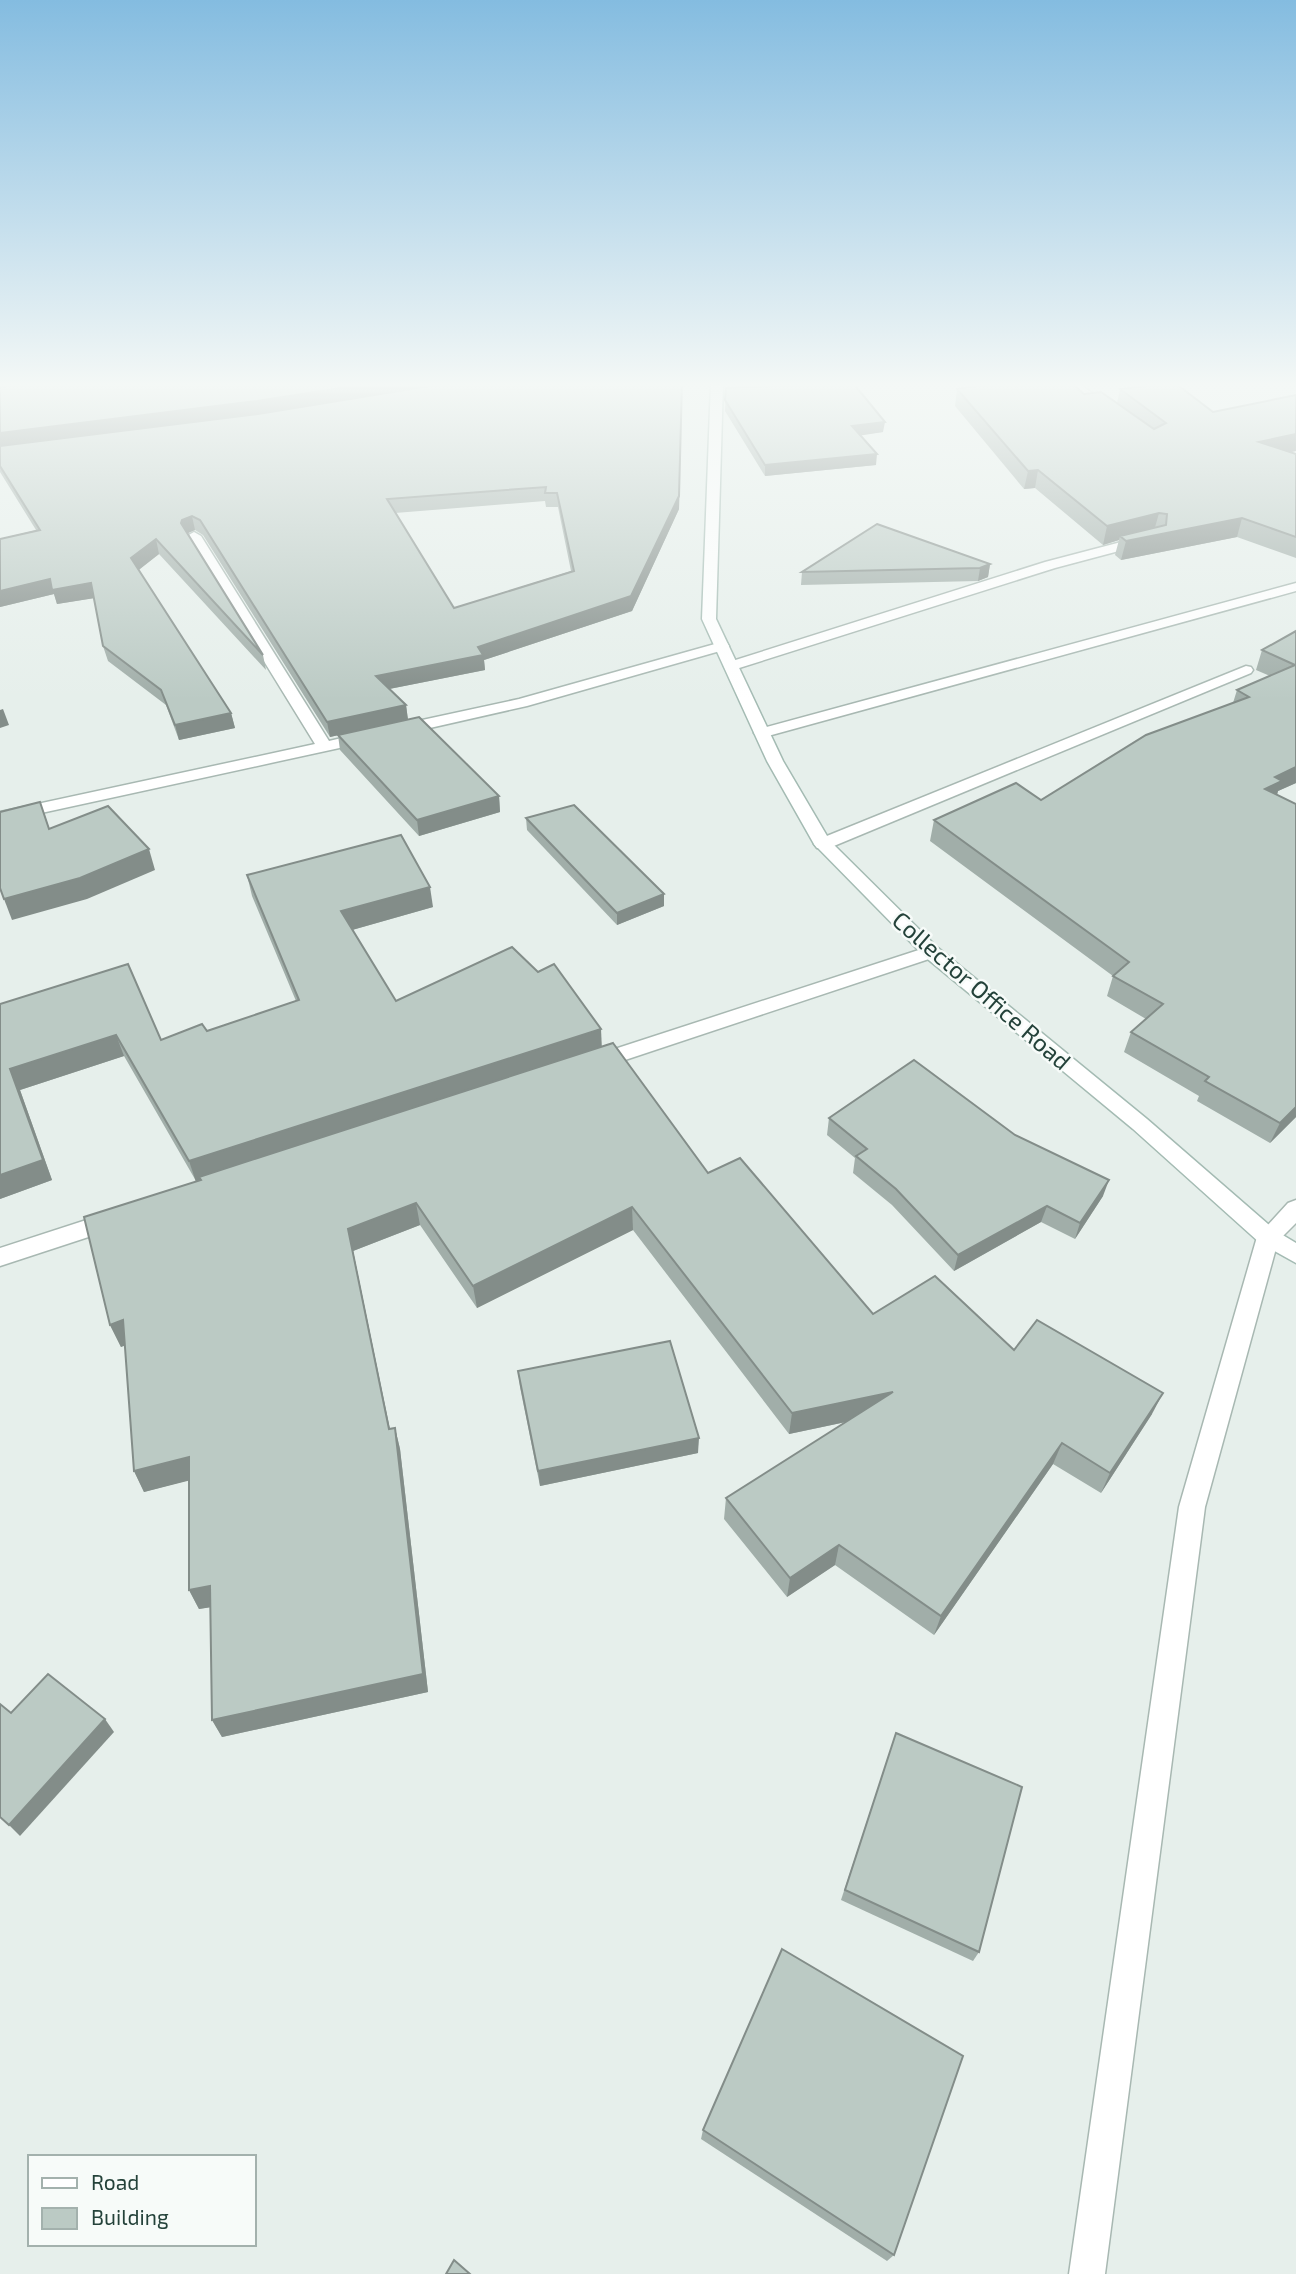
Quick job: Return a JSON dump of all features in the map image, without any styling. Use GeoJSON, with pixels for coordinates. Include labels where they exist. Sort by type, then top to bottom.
{"type":"FeatureCollection","features":[{"type":"Feature","properties":{"kind":"street","name":"Collector Office Road"},"geometry":{"type":"LineString","coordinates":[[713,488],[709,619],[761,733],[823,844],[931,952],[1140,1124],[1268,1237],[1296,1254]]}},
{"type":"Feature","properties":{"kind":"street"},"geometry":{"type":"LineString","coordinates":[[194,536],[324,746]]}},
{"type":"Feature","properties":{"kind":"street"},"geometry":{"type":"LineString","coordinates":[[731,666],[1050,565],[1155,538]]}},
{"type":"Feature","properties":{"kind":"street"},"geometry":{"type":"LineString","coordinates":[[761,733],[1296,587]]}},
{"type":"Feature","properties":{"kind":"street"},"geometry":{"type":"LineString","coordinates":[[0,817],[522,703],[722,646]]}},
{"type":"Feature","properties":{"kind":"street"},"geometry":{"type":"LineString","coordinates":[[823,844],[1246,670]]}},
{"type":"Feature","properties":{"kind":"street"},"geometry":{"type":"LineString","coordinates":[[572,1070],[931,952]]}},
{"type":"Feature","properties":{"kind":"street"},"geometry":{"type":"LineString","coordinates":[[1087,2274],[1192,1507],[1268,1237],[1296,1209]]}},
{"type":"Feature","properties":{"kind":"street"},"geometry":{"type":"LineString","coordinates":[[0,1257],[133,1214]]}},
{"type":"Feature","properties":{"kind":"building"},"geometry":{"type":"Polygon","coordinates":[[[14,488],[531,488],[387,499],[454,608],[574,571],[557,493],[545,493],[546,488],[679,488],[679,496],[631,596],[478,647],[483,655],[376,676],[406,705],[327,722],[200,520],[192,516],[181,523],[263,655],[156,539],[131,558],[231,713],[175,725],[161,690],[103,646],[91,583],[52,590],[50,579],[0,591],[0,539],[40,530],[14,488]]]}},
{"type":"Feature","properties":{"kind":"building"},"geometry":{"type":"Polygon","coordinates":[[[1060,488],[1296,488],[1296,537],[1242,518],[1126,541],[1120,536],[1166,525],[1167,514],[1159,513],[1107,526],[1060,488]]]}},
{"type":"Feature","properties":{"kind":"building"},"geometry":{"type":"Polygon","coordinates":[[[877,524],[990,564],[980,568],[802,572],[877,524]]]}},
{"type":"Feature","properties":{"kind":"building"},"geometry":{"type":"Polygon","coordinates":[[[1296,631],[1296,767],[1275,777],[1282,781],[1265,789],[1296,804],[1296,1107],[1280,1123],[1205,1081],[1209,1077],[1131,1032],[1163,1004],[1113,976],[1129,962],[934,820],[1016,783],[1041,800],[1146,735],[1249,697],[1237,690],[1295,665],[1262,650],[1296,631]]]}},
{"type":"Feature","properties":{"kind":"building"},"geometry":{"type":"Polygon","coordinates":[[[419,717],[499,796],[417,820],[338,735],[419,717]]]}},
{"type":"Feature","properties":{"kind":"building"},"geometry":{"type":"Polygon","coordinates":[[[40,802],[49,829],[108,806],[149,849],[80,878],[4,899],[0,888],[0,812],[40,802]]]}},
{"type":"Feature","properties":{"kind":"building"},"geometry":{"type":"Polygon","coordinates":[[[574,805],[664,894],[617,913],[526,818],[574,805]]]}},
{"type":"Feature","properties":{"kind":"building"},"geometry":{"type":"Polygon","coordinates":[[[401,835],[430,887],[341,911],[396,1001],[512,947],[538,972],[554,964],[601,1029],[189,1161],[116,1035],[10,1069],[43,1160],[0,1175],[0,1004],[128,964],[161,1040],[202,1024],[207,1031],[299,1000],[247,875],[401,835]]]}},
{"type":"Feature","properties":{"kind":"building"},"geometry":{"type":"Polygon","coordinates":[[[613,1043],[708,1173],[740,1158],[873,1314],[935,1276],[1014,1350],[1037,1320],[1163,1393],[1110,1473],[1062,1443],[941,1616],[839,1545],[790,1578],[726,1498],[893,1392],[792,1413],[632,1207],[473,1286],[416,1203],[348,1229],[389,1429],[395,1428],[423,1674],[212,1720],[210,1586],[189,1590],[189,1457],[134,1471],[123,1320],[110,1325],[84,1217],[613,1043]]]}},
{"type":"Feature","properties":{"kind":"building"},"geometry":{"type":"Polygon","coordinates":[[[914,1060],[1015,1135],[1109,1180],[1080,1223],[1047,1206],[958,1255],[896,1189],[856,1156],[867,1149],[829,1118],[914,1060]]]}},
{"type":"Feature","properties":{"kind":"building"},"geometry":{"type":"Polygon","coordinates":[[[670,1341],[699,1438],[538,1471],[518,1371],[670,1341]]]}},
{"type":"Feature","properties":{"kind":"building"},"geometry":{"type":"Polygon","coordinates":[[[48,1674],[105,1719],[9,1825],[0,1817],[0,1704],[11,1713],[48,1674]]]}},
{"type":"Feature","properties":{"kind":"building"},"geometry":{"type":"Polygon","coordinates":[[[896,1733],[1022,1787],[979,1952],[845,1890],[896,1733]]]}},
{"type":"Feature","properties":{"kind":"building"},"geometry":{"type":"Polygon","coordinates":[[[782,1949],[963,2056],[894,2255],[703,2130],[782,1949]]]}},
{"type":"Feature","properties":{"kind":"building"},"geometry":{"type":"Polygon","coordinates":[[[454,2260],[470,2274],[446,2274],[454,2260]]]}}]}
